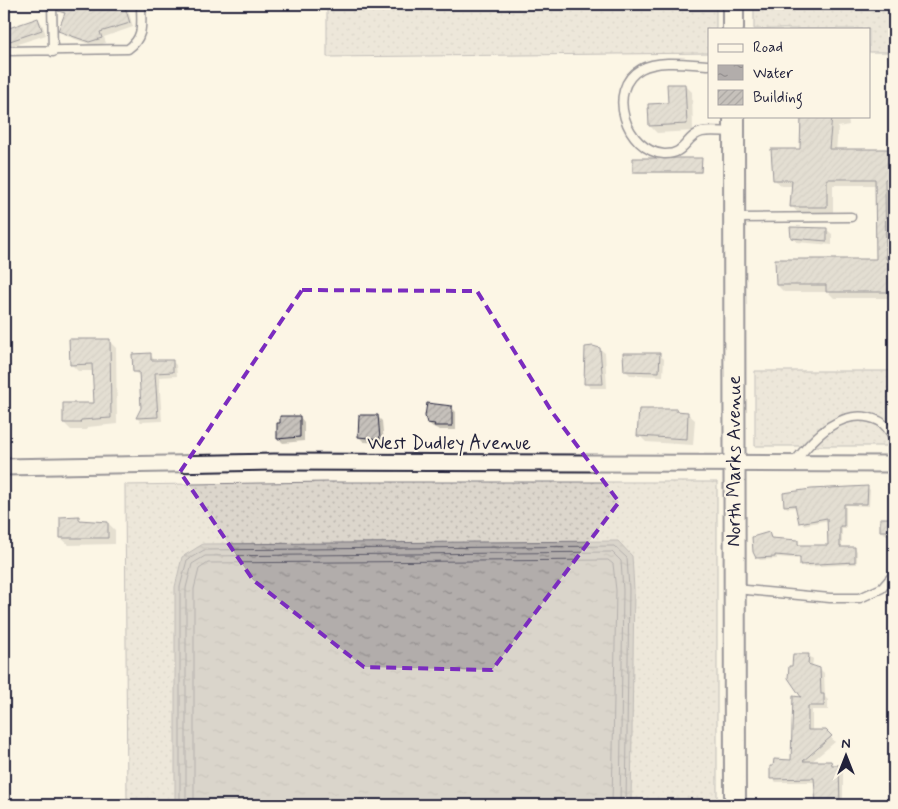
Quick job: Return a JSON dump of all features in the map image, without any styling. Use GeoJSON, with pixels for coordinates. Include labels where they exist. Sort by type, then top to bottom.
{"type":"FeatureCollection","features":[{"type":"Feature","properties":{"kind":"main road"},"geometry":{"type":"LineString","coordinates":[[733,4],[733,28]]}},
{"type":"Feature","properties":{"kind":"main road","name":"North Marks Avenue"},"geometry":{"type":"LineString","coordinates":[[734,124],[735,805]]}},
{"type":"Feature","properties":{"kind":"street","name":"West Dudley Avenue"},"geometry":{"type":"LineString","coordinates":[[4,467],[274,462],[894,464]]}},
{"type":"Feature","properties":{"kind":"lane"},"geometry":{"type":"LineString","coordinates":[[52,4],[53,52]]}},
{"type":"Feature","properties":{"kind":"lane"},"geometry":{"type":"LineString","coordinates":[[4,51],[53,52],[128,49],[137,43],[142,35],[141,4]]}},
{"type":"Feature","properties":{"kind":"lane"},"geometry":{"type":"LineString","coordinates":[[708,65],[668,64],[640,69],[626,85],[623,98],[625,120],[637,140],[662,154],[674,153],[683,149],[690,139],[701,132],[734,124]]}},
{"type":"Feature","properties":{"kind":"lane"},"geometry":{"type":"LineString","coordinates":[[734,218],[851,217]]}},
{"type":"Feature","properties":{"kind":"lane"},"geometry":{"type":"LineString","coordinates":[[793,464],[824,428],[851,417],[865,416],[880,421],[894,437]]}},
{"type":"Feature","properties":{"kind":"lane"},"geometry":{"type":"LineString","coordinates":[[734,589],[830,598],[860,598],[882,588],[894,574]]}},
{"type":"Feature","properties":{"kind":"highlighted area"},"geometry":{"type":"Polygon","coordinates":[[[302,290],[477,291],[552,412],[619,502],[492,670],[364,667],[253,580],[180,472],[302,290]]]}},
{"type":"Feature","properties":{"kind":"shaded area"},"geometry":{"type":"Polygon","coordinates":[[[327,4],[716,4],[716,28],[708,28],[708,53],[327,57],[327,4]]]}},
{"type":"Feature","properties":{"kind":"shaded area"},"geometry":{"type":"Polygon","coordinates":[[[754,4],[894,4],[894,52],[870,52],[870,28],[754,28],[754,4]]]}},
{"type":"Feature","properties":{"kind":"shaded area"},"geometry":{"type":"Polygon","coordinates":[[[755,371],[894,371],[894,446],[755,446],[755,371]]]}},
{"type":"Feature","properties":{"kind":"shaded area"},"geometry":{"type":"Polygon","coordinates":[[[329,482],[717,482],[717,805],[127,805],[125,485],[329,482]]]}},
{"type":"Feature","properties":{"kind":"water"},"geometry":{"type":"Polygon","coordinates":[[[618,541],[632,556],[634,589],[631,805],[175,805],[175,587],[182,557],[203,544],[618,541]]]}},
{"type":"Feature","properties":{"kind":"building"},"geometry":{"type":"Polygon","coordinates":[[[58,4],[74,4],[89,10],[104,4],[124,4],[130,23],[100,32],[102,38],[89,42],[58,31],[65,13],[58,11],[58,4]]]}},
{"type":"Feature","properties":{"kind":"building"},"geometry":{"type":"Polygon","coordinates":[[[38,18],[42,30],[10,41],[6,29],[38,18]]]}},
{"type":"Feature","properties":{"kind":"building"},"geometry":{"type":"Polygon","coordinates":[[[667,84],[685,84],[687,124],[649,126],[648,104],[668,103],[667,84]]]}},
{"type":"Feature","properties":{"kind":"building"},"geometry":{"type":"Polygon","coordinates":[[[801,118],[832,118],[829,149],[889,149],[889,179],[885,179],[886,259],[890,259],[892,292],[826,292],[826,285],[776,285],[775,259],[876,259],[875,179],[827,179],[827,207],[790,207],[792,180],[773,180],[771,149],[800,149],[801,118]]]}},
{"type":"Feature","properties":{"kind":"building"},"geometry":{"type":"Polygon","coordinates":[[[633,158],[702,158],[701,172],[633,172],[633,158]]]}},
{"type":"Feature","properties":{"kind":"building"},"geometry":{"type":"Polygon","coordinates":[[[790,227],[827,228],[827,241],[791,238],[790,227]]]}},
{"type":"Feature","properties":{"kind":"building"},"geometry":{"type":"Polygon","coordinates":[[[69,339],[110,339],[111,418],[81,420],[80,423],[63,423],[63,403],[94,403],[92,364],[70,365],[69,339]]]}},
{"type":"Feature","properties":{"kind":"building"},"geometry":{"type":"Polygon","coordinates":[[[593,346],[600,348],[603,384],[584,384],[585,347],[593,346]]]}},
{"type":"Feature","properties":{"kind":"building"},"geometry":{"type":"Polygon","coordinates":[[[151,353],[151,360],[173,360],[173,372],[155,373],[158,417],[136,418],[141,408],[139,372],[133,372],[132,354],[151,353]]]}},
{"type":"Feature","properties":{"kind":"building"},"geometry":{"type":"Polygon","coordinates":[[[623,353],[660,353],[659,372],[624,371],[623,353]]]}},
{"type":"Feature","properties":{"kind":"building"},"geometry":{"type":"Polygon","coordinates":[[[427,403],[452,406],[452,426],[434,426],[435,424],[427,423],[425,416],[427,403]]]}},
{"type":"Feature","properties":{"kind":"building"},"geometry":{"type":"Polygon","coordinates":[[[639,409],[677,409],[676,411],[688,412],[687,439],[637,436],[639,409]]]}},
{"type":"Feature","properties":{"kind":"building"},"geometry":{"type":"Polygon","coordinates":[[[359,415],[378,415],[380,439],[358,437],[359,415]]]}},
{"type":"Feature","properties":{"kind":"building"},"geometry":{"type":"Polygon","coordinates":[[[280,416],[300,416],[300,437],[277,439],[277,423],[280,423],[280,416]]]}},
{"type":"Feature","properties":{"kind":"building"},"geometry":{"type":"Polygon","coordinates":[[[868,486],[867,504],[844,504],[844,526],[840,526],[840,547],[855,547],[855,562],[800,565],[800,557],[775,555],[775,557],[756,558],[753,552],[752,537],[769,532],[771,538],[798,540],[798,545],[828,545],[827,518],[799,523],[795,505],[784,506],[783,493],[811,489],[868,486]]]}},
{"type":"Feature","properties":{"kind":"building"},"geometry":{"type":"Polygon","coordinates":[[[79,516],[79,520],[108,522],[108,538],[60,538],[60,517],[79,516]]]}},
{"type":"Feature","properties":{"kind":"building"},"geometry":{"type":"Polygon","coordinates":[[[880,518],[894,518],[894,531],[880,531],[880,518]]]}},
{"type":"Feature","properties":{"kind":"building"},"geometry":{"type":"Polygon","coordinates":[[[793,654],[809,654],[808,664],[820,668],[821,694],[824,694],[824,706],[808,706],[808,730],[826,730],[832,736],[803,761],[831,761],[832,765],[839,765],[840,805],[816,805],[814,778],[770,779],[770,766],[773,766],[774,759],[791,760],[793,696],[801,697],[788,678],[793,654]]]}}]}
